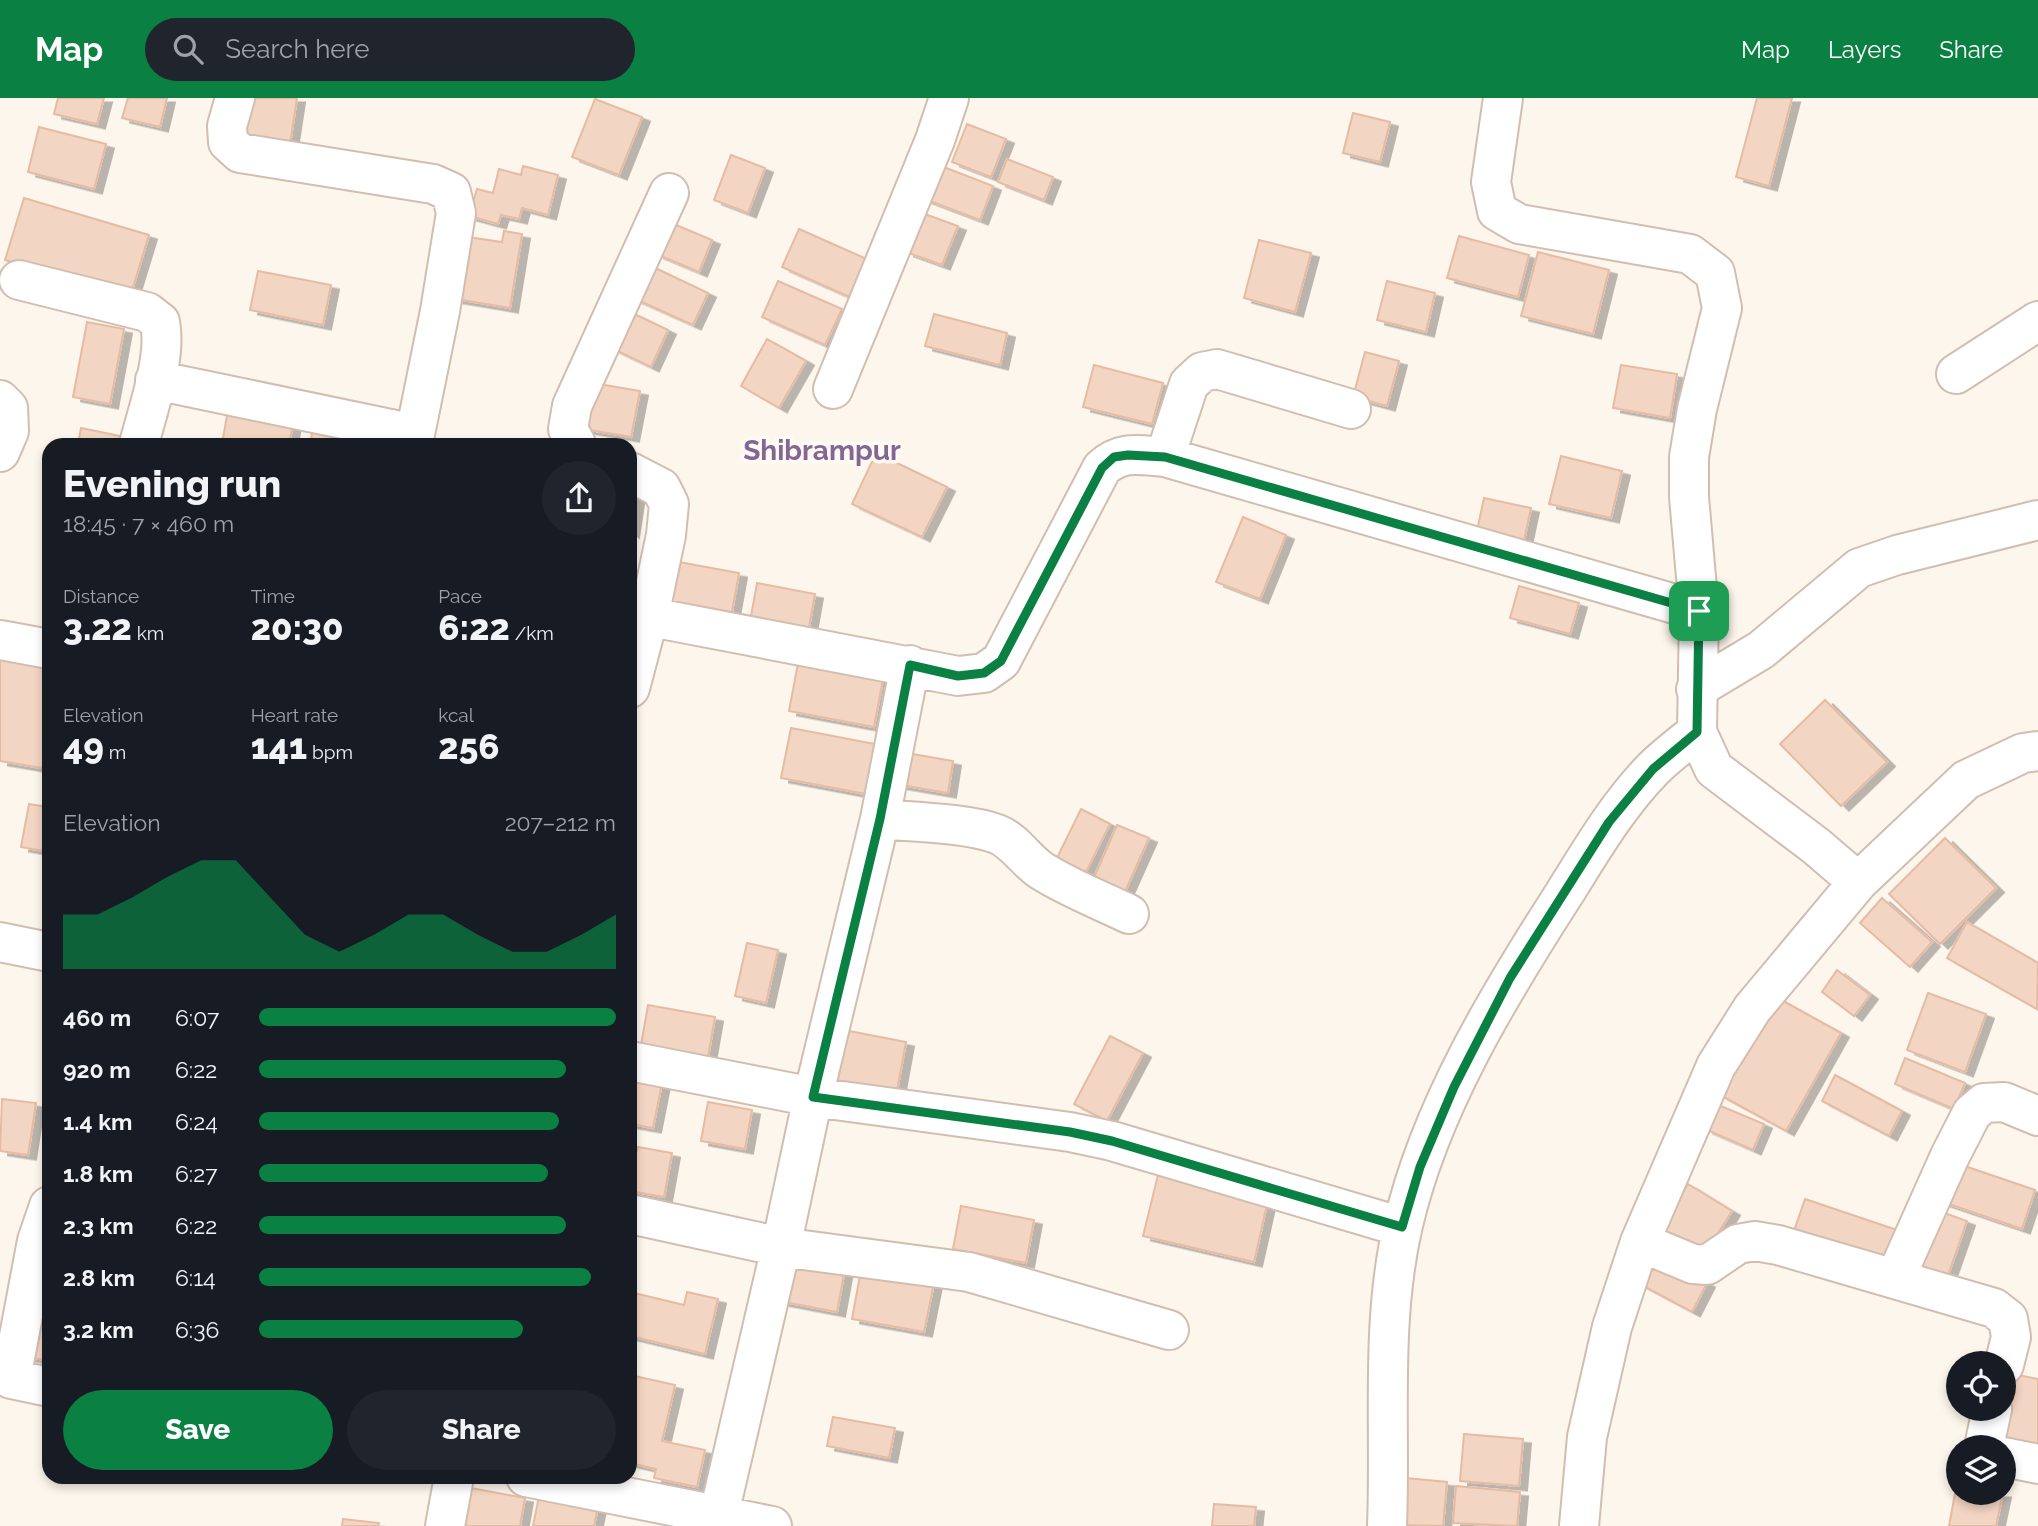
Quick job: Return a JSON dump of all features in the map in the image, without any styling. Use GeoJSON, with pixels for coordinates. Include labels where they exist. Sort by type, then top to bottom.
{"type":"FeatureCollection","features":[{"type":"Feature","properties":{"kind":"street"},"geometry":{"type":"LineString","coordinates":[[235,98],[226,126],[228,142],[240,153],[433,184],[451,192],[456,213],[440,311],[414,438]]}},
{"type":"Feature","properties":{"kind":"street"},"geometry":{"type":"LineString","coordinates":[[833,389],[935,140],[949,98]]}},
{"type":"Feature","properties":{"kind":"street"},"geometry":{"type":"LineString","coordinates":[[1503,98],[1491,182],[1497,211],[1519,224],[1690,254],[1715,273],[1722,308],[1697,409],[1689,457],[1689,497],[1699,611],[1697,732],[1714,769],[1816,846],[1858,882]]}},
{"type":"Feature","properties":{"kind":"street"},"geometry":{"type":"LineString","coordinates":[[573,438],[568,429],[572,406],[669,193]]}},
{"type":"Feature","properties":{"kind":"street"},"geometry":{"type":"LineString","coordinates":[[19,280],[147,312],[160,322],[163,336],[140,438]]}},
{"type":"Feature","properties":{"kind":"street"},"geometry":{"type":"LineString","coordinates":[[1956,374],[2038,321]]}},
{"type":"Feature","properties":{"kind":"street"},"geometry":{"type":"LineString","coordinates":[[1165,457],[1189,384],[1202,372],[1217,369],[1351,409]]}},
{"type":"Feature","properties":{"kind":"street"},"geometry":{"type":"LineString","coordinates":[[155,380],[410,438]]}},
{"type":"Feature","properties":{"kind":"street"},"geometry":{"type":"LineString","coordinates":[[0,400],[8,408],[9,431],[0,452]]}},
{"type":"Feature","properties":{"kind":"street"},"geometry":{"type":"LineString","coordinates":[[637,476],[661,488],[669,504],[666,535],[639,615],[958,676],[984,673],[1001,661],[1102,468],[1114,457],[1128,455],[1165,457],[1699,611]]}},
{"type":"Feature","properties":{"kind":"street"},"geometry":{"type":"LineString","coordinates":[[1696,689],[1761,650],[1859,568],[1896,555],[2038,520]]}},
{"type":"Feature","properties":{"kind":"street"},"geometry":{"type":"LineString","coordinates":[[0,640],[42,648]]}},
{"type":"Feature","properties":{"kind":"street"},"geometry":{"type":"LineString","coordinates":[[719,1520],[813,1097],[880,819],[910,665]]}},
{"type":"Feature","properties":{"kind":"street"},"geometry":{"type":"LineString","coordinates":[[1387,1526],[1391,1309],[1402,1227],[1420,1167],[1454,1087],[1510,978],[1609,822],[1653,769],[1697,732]]}},
{"type":"Feature","properties":{"kind":"street"},"geometry":{"type":"LineString","coordinates":[[1578,1526],[1587,1437],[1612,1327],[1640,1241],[1716,1066],[1752,1009],[1858,882],[1966,780],[2023,754],[2038,751]]}},
{"type":"Feature","properties":{"kind":"street"},"geometry":{"type":"LineString","coordinates":[[880,819],[979,829],[999,835],[1030,863],[1046,873],[1129,914]]}},
{"type":"Feature","properties":{"kind":"street"},"geometry":{"type":"LineString","coordinates":[[0,942],[42,951]]}},
{"type":"Feature","properties":{"kind":"street"},"geometry":{"type":"LineString","coordinates":[[637,1062],[813,1097],[1070,1132],[1112,1141],[1402,1227]]}},
{"type":"Feature","properties":{"kind":"street"},"geometry":{"type":"LineString","coordinates":[[1895,1279],[1972,1113],[1984,1103],[2004,1102],[2038,1116]]}},
{"type":"Feature","properties":{"kind":"street"},"geometry":{"type":"LineString","coordinates":[[637,1216],[781,1247],[969,1272],[1169,1330]]}},
{"type":"Feature","properties":{"kind":"street"},"geometry":{"type":"LineString","coordinates":[[1640,1241],[1693,1264],[1707,1265],[1738,1244],[1755,1241],[1778,1245],[1994,1308],[2008,1319],[2011,1337],[2008,1351]]}},
{"type":"Feature","properties":{"kind":"street"},"geometry":{"type":"LineString","coordinates":[[42,1244],[11,1379],[42,1386]]}},
{"type":"Feature","properties":{"kind":"street"},"geometry":{"type":"LineString","coordinates":[[2016,1459],[2038,1464]]}},
{"type":"Feature","properties":{"kind":"street"},"geometry":{"type":"LineString","coordinates":[[445,1526],[453,1484]]}},
{"type":"Feature","properties":{"kind":"street"},"geometry":{"type":"LineString","coordinates":[[557,1484],[719,1520],[772,1526]]}},
{"type":"Feature","properties":{"kind":"building"},"geometry":{"type":"Polygon","coordinates":[[[58,98],[104,98],[97,124],[54,114],[58,98]]]}},
{"type":"Feature","properties":{"kind":"building"},"geometry":{"type":"Polygon","coordinates":[[[128,98],[167,98],[160,127],[122,118],[128,98]]]}},
{"type":"Feature","properties":{"kind":"building"},"geometry":{"type":"Polygon","coordinates":[[[247,98],[297,98],[290,144],[240,135],[247,98]]]}},
{"type":"Feature","properties":{"kind":"building"},"geometry":{"type":"Polygon","coordinates":[[[1757,98],[1792,98],[1769,186],[1736,177],[1757,98]]]}},
{"type":"Feature","properties":{"kind":"building"},"geometry":{"type":"Polygon","coordinates":[[[595,99],[642,117],[619,175],[572,157],[595,99]]]}},
{"type":"Feature","properties":{"kind":"building"},"geometry":{"type":"Polygon","coordinates":[[[1353,113],[1390,122],[1380,162],[1343,153],[1353,113]]]}},
{"type":"Feature","properties":{"kind":"building"},"geometry":{"type":"Polygon","coordinates":[[[967,124],[1006,139],[991,177],[952,162],[967,124]]]}},
{"type":"Feature","properties":{"kind":"building"},"geometry":{"type":"Polygon","coordinates":[[[39,127],[106,144],[94,189],[28,172],[39,127]]]}},
{"type":"Feature","properties":{"kind":"building"},"geometry":{"type":"Polygon","coordinates":[[[731,155],[765,168],[748,213],[714,200],[731,155]]]}},
{"type":"Feature","properties":{"kind":"building"},"geometry":{"type":"Polygon","coordinates":[[[1007,159],[1053,177],[1044,200],[998,182],[1007,159]]]}},
{"type":"Feature","properties":{"kind":"building"},"geometry":{"type":"Polygon","coordinates":[[[936,164],[993,186],[980,220],[922,198],[936,164]]]}},
{"type":"Feature","properties":{"kind":"building"},"geometry":{"type":"Polygon","coordinates":[[[523,166],[558,175],[548,215],[522,208],[519,219],[501,215],[498,224],[469,216],[477,189],[493,193],[499,169],[521,175],[523,166]]]}},
{"type":"Feature","properties":{"kind":"building"},"geometry":{"type":"Polygon","coordinates":[[[24,198],[149,235],[130,297],[5,260],[24,198]]]}},
{"type":"Feature","properties":{"kind":"building"},"geometry":{"type":"Polygon","coordinates":[[[922,213],[958,226],[942,265],[906,252],[922,213]]]}},
{"type":"Feature","properties":{"kind":"building"},"geometry":{"type":"Polygon","coordinates":[[[669,222],[712,240],[699,272],[656,254],[669,222]]]}},
{"type":"Feature","properties":{"kind":"building"},"geometry":{"type":"Polygon","coordinates":[[[799,229],[869,260],[852,298],[782,267],[799,229]]]}},
{"type":"Feature","properties":{"kind":"building"},"geometry":{"type":"Polygon","coordinates":[[[504,231],[522,234],[510,308],[450,298],[460,236],[502,242],[504,231]]]}},
{"type":"Feature","properties":{"kind":"building"},"geometry":{"type":"Polygon","coordinates":[[[1459,236],[1529,255],[1518,297],[1447,278],[1459,236]]]}},
{"type":"Feature","properties":{"kind":"building"},"geometry":{"type":"Polygon","coordinates":[[[1259,240],[1311,253],[1295,312],[1244,298],[1259,240]]]}},
{"type":"Feature","properties":{"kind":"building"},"geometry":{"type":"Polygon","coordinates":[[[1538,252],[1609,270],[1593,334],[1521,316],[1538,252]]]}},
{"type":"Feature","properties":{"kind":"building"},"geometry":{"type":"Polygon","coordinates":[[[649,265],[708,293],[693,325],[633,298],[649,265]]]}},
{"type":"Feature","properties":{"kind":"building"},"geometry":{"type":"Polygon","coordinates":[[[258,271],[331,285],[323,325],[250,310],[258,271]]]}},
{"type":"Feature","properties":{"kind":"building"},"geometry":{"type":"Polygon","coordinates":[[[778,281],[842,309],[825,345],[762,317],[778,281]]]}},
{"type":"Feature","properties":{"kind":"building"},"geometry":{"type":"Polygon","coordinates":[[[1387,281],[1435,293],[1426,332],[1377,320],[1387,281]]]}},
{"type":"Feature","properties":{"kind":"building"},"geometry":{"type":"Polygon","coordinates":[[[626,310],[668,330],[651,367],[609,347],[626,310]]]}},
{"type":"Feature","properties":{"kind":"building"},"geometry":{"type":"Polygon","coordinates":[[[934,314],[1007,333],[1000,365],[925,346],[934,314]]]}},
{"type":"Feature","properties":{"kind":"building"},"geometry":{"type":"Polygon","coordinates":[[[87,322],[124,329],[110,404],[73,397],[87,322]]]}},
{"type":"Feature","properties":{"kind":"building"},"geometry":{"type":"Polygon","coordinates":[[[767,339],[806,361],[779,408],[741,386],[767,339]]]}},
{"type":"Feature","properties":{"kind":"building"},"geometry":{"type":"Polygon","coordinates":[[[1365,352],[1399,361],[1387,406],[1353,397],[1365,352]]]}},
{"type":"Feature","properties":{"kind":"building"},"geometry":{"type":"Polygon","coordinates":[[[1094,365],[1163,383],[1152,424],[1083,407],[1094,365]]]}},
{"type":"Feature","properties":{"kind":"building"},"geometry":{"type":"Polygon","coordinates":[[[1621,365],[1677,374],[1670,418],[1613,408],[1621,365]]]}},
{"type":"Feature","properties":{"kind":"building"},"geometry":{"type":"Polygon","coordinates":[[[593,383],[640,391],[631,437],[584,429],[593,383]]]}},
{"type":"Feature","properties":{"kind":"building"},"geometry":{"type":"Polygon","coordinates":[[[227,415],[294,419],[290,438],[223,438],[227,415]]]}},
{"type":"Feature","properties":{"kind":"building"},"geometry":{"type":"Polygon","coordinates":[[[81,428],[120,436],[120,438],[79,438],[81,428]]]}},
{"type":"Feature","properties":{"kind":"building"},"geometry":{"type":"Polygon","coordinates":[[[313,428],[357,438],[311,438],[313,428]]]}},
{"type":"Feature","properties":{"kind":"building"},"geometry":{"type":"Polygon","coordinates":[[[876,453],[947,487],[922,537],[852,504],[876,453]]]}},
{"type":"Feature","properties":{"kind":"building"},"geometry":{"type":"Polygon","coordinates":[[[1561,456],[1622,471],[1611,518],[1549,504],[1561,456]]]}},
{"type":"Feature","properties":{"kind":"building"},"geometry":{"type":"Polygon","coordinates":[[[1484,498],[1531,508],[1522,550],[1475,540],[1484,498]]]}},
{"type":"Feature","properties":{"kind":"building"},"geometry":{"type":"Polygon","coordinates":[[[1243,517],[1286,535],[1260,599],[1216,582],[1243,517]]]}},
{"type":"Feature","properties":{"kind":"building"},"geometry":{"type":"Polygon","coordinates":[[[668,560],[739,573],[731,617],[659,603],[668,560]]]}},
{"type":"Feature","properties":{"kind":"building"},"geometry":{"type":"Polygon","coordinates":[[[757,583],[815,594],[808,633],[750,622],[757,583]]]}},
{"type":"Feature","properties":{"kind":"building"},"geometry":{"type":"Polygon","coordinates":[[[1519,586],[1579,603],[1570,634],[1510,618],[1519,586]]]}},
{"type":"Feature","properties":{"kind":"building"},"geometry":{"type":"Polygon","coordinates":[[[0,656],[42,664],[42,768],[0,761],[0,656]]]}},
{"type":"Feature","properties":{"kind":"building"},"geometry":{"type":"Polygon","coordinates":[[[799,658],[884,674],[874,727],[789,711],[799,658]]]}},
{"type":"Feature","properties":{"kind":"building"},"geometry":{"type":"Polygon","coordinates":[[[1825,700],[1887,762],[1841,806],[1780,744],[1825,700]]]}},
{"type":"Feature","properties":{"kind":"building"},"geometry":{"type":"Polygon","coordinates":[[[791,728],[875,744],[866,794],[781,778],[791,728]]]}},
{"type":"Feature","properties":{"kind":"building"},"geometry":{"type":"Polygon","coordinates":[[[901,752],[953,761],[948,793],[895,784],[901,752]]]}},
{"type":"Feature","properties":{"kind":"building"},"geometry":{"type":"Polygon","coordinates":[[[29,804],[42,806],[42,851],[21,847],[29,804]]]}},
{"type":"Feature","properties":{"kind":"building"},"geometry":{"type":"Polygon","coordinates":[[[1081,809],[1110,824],[1082,880],[1053,866],[1081,809]]]}},
{"type":"Feature","properties":{"kind":"building"},"geometry":{"type":"Polygon","coordinates":[[[1117,825],[1149,838],[1124,894],[1093,880],[1117,825]]]}},
{"type":"Feature","properties":{"kind":"building"},"geometry":{"type":"Polygon","coordinates":[[[1945,838],[1996,888],[1940,944],[1889,894],[1945,838]]]}},
{"type":"Feature","properties":{"kind":"building"},"geometry":{"type":"Polygon","coordinates":[[[1882,898],[1932,942],[1910,967],[1860,923],[1882,898]]]}},
{"type":"Feature","properties":{"kind":"building"},"geometry":{"type":"Polygon","coordinates":[[[1967,922],[2038,963],[2037,1009],[1947,958],[1967,922]]]}},
{"type":"Feature","properties":{"kind":"building"},"geometry":{"type":"Polygon","coordinates":[[[747,943],[778,950],[766,1003],[735,996],[747,943]]]}},
{"type":"Feature","properties":{"kind":"building"},"geometry":{"type":"Polygon","coordinates":[[[1837,970],[1870,995],[1854,1016],[1822,992],[1837,970]]]}},
{"type":"Feature","properties":{"kind":"building"},"geometry":{"type":"Polygon","coordinates":[[[1928,993],[1986,1014],[1965,1072],[1907,1050],[1928,993]]]}},
{"type":"Feature","properties":{"kind":"building"},"geometry":{"type":"Polygon","coordinates":[[[1774,996],[1841,1033],[1786,1131],[1720,1095],[1774,996]]]}},
{"type":"Feature","properties":{"kind":"building"},"geometry":{"type":"Polygon","coordinates":[[[648,1005],[715,1017],[708,1057],[641,1045],[648,1005]]]}},
{"type":"Feature","properties":{"kind":"building"},"geometry":{"type":"Polygon","coordinates":[[[834,1028],[906,1042],[897,1091],[825,1078],[834,1028]]]}},
{"type":"Feature","properties":{"kind":"building"},"geometry":{"type":"Polygon","coordinates":[[[1110,1036],[1143,1053],[1107,1121],[1074,1104],[1110,1036]]]}},
{"type":"Feature","properties":{"kind":"building"},"geometry":{"type":"Polygon","coordinates":[[[1905,1058],[1965,1083],[1954,1109],[1895,1084],[1905,1058]]]}},
{"type":"Feature","properties":{"kind":"building"},"geometry":{"type":"Polygon","coordinates":[[[1835,1075],[1902,1111],[1889,1136],[1822,1101],[1835,1075]]]}},
{"type":"Feature","properties":{"kind":"building"},"geometry":{"type":"Polygon","coordinates":[[[637,1078],[662,1083],[653,1128],[637,1125],[637,1078]]]}},
{"type":"Feature","properties":{"kind":"building"},"geometry":{"type":"Polygon","coordinates":[[[2,1099],[36,1103],[28,1155],[0,1151],[2,1099]]]}},
{"type":"Feature","properties":{"kind":"building"},"geometry":{"type":"Polygon","coordinates":[[[708,1102],[752,1110],[745,1149],[701,1141],[708,1102]]]}},
{"type":"Feature","properties":{"kind":"building"},"geometry":{"type":"Polygon","coordinates":[[[1716,1104],[1764,1124],[1753,1150],[1705,1129],[1716,1104]]]}},
{"type":"Feature","properties":{"kind":"building"},"geometry":{"type":"Polygon","coordinates":[[[638,1147],[672,1153],[664,1197],[637,1192],[638,1147]]]}},
{"type":"Feature","properties":{"kind":"building"},"geometry":{"type":"Polygon","coordinates":[[[1950,1161],[2035,1190],[2022,1229],[1937,1200],[1950,1161]]]}},
{"type":"Feature","properties":{"kind":"building"},"geometry":{"type":"Polygon","coordinates":[[[1158,1175],[1268,1200],[1254,1262],[1143,1236],[1158,1175]]]}},
{"type":"Feature","properties":{"kind":"building"},"geometry":{"type":"Polygon","coordinates":[[[1688,1184],[1732,1211],[1701,1260],[1657,1232],[1688,1184]]]}},
{"type":"Feature","properties":{"kind":"building"},"geometry":{"type":"Polygon","coordinates":[[[1805,1199],[1900,1231],[1888,1267],[1793,1234],[1805,1199]]]}},
{"type":"Feature","properties":{"kind":"building"},"geometry":{"type":"Polygon","coordinates":[[[961,1206],[1034,1220],[1026,1263],[953,1249],[961,1206]]]}},
{"type":"Feature","properties":{"kind":"building"},"geometry":{"type":"Polygon","coordinates":[[[1928,1207],[1967,1221],[1946,1281],[1907,1267],[1928,1207]]]}},
{"type":"Feature","properties":{"kind":"building"},"geometry":{"type":"Polygon","coordinates":[[[1649,1252],[1707,1283],[1692,1312],[1634,1281],[1649,1252]]]}},
{"type":"Feature","properties":{"kind":"building"},"geometry":{"type":"Polygon","coordinates":[[[788,1258],[845,1269],[837,1312],[779,1301],[788,1258]]]}},
{"type":"Feature","properties":{"kind":"building"},"geometry":{"type":"Polygon","coordinates":[[[861,1270],[934,1283],[924,1332],[852,1319],[861,1270]]]}},
{"type":"Feature","properties":{"kind":"building"},"geometry":{"type":"Polygon","coordinates":[[[42,1290],[42,1360],[19,1355],[42,1290]]]}},
{"type":"Feature","properties":{"kind":"building"},"geometry":{"type":"Polygon","coordinates":[[[687,1292],[718,1299],[705,1354],[637,1338],[637,1294],[684,1305],[687,1292]]]}},
{"type":"Feature","properties":{"kind":"building"},"geometry":{"type":"Polygon","coordinates":[[[2016,1374],[2038,1379],[2038,1456],[2016,1451],[2016,1435],[2004,1435],[2004,1421],[2016,1421],[2016,1374]]]}},
{"type":"Feature","properties":{"kind":"building"},"geometry":{"type":"Polygon","coordinates":[[[637,1377],[675,1385],[662,1441],[705,1450],[697,1487],[654,1478],[656,1469],[637,1465],[637,1377]]]}},
{"type":"Feature","properties":{"kind":"building"},"geometry":{"type":"Polygon","coordinates":[[[833,1417],[895,1428],[889,1458],[827,1446],[833,1417]]]}},
{"type":"Feature","properties":{"kind":"building"},"geometry":{"type":"Polygon","coordinates":[[[1464,1434],[1523,1439],[1519,1486],[1460,1481],[1464,1434]]]}},
{"type":"Feature","properties":{"kind":"building"},"geometry":{"type":"Polygon","coordinates":[[[1406,1478],[1447,1482],[1443,1526],[1402,1525],[1406,1478]]]}},
{"type":"Feature","properties":{"kind":"building"},"geometry":{"type":"Polygon","coordinates":[[[460,1486],[525,1498],[520,1526],[459,1526],[460,1486]]]}},
{"type":"Feature","properties":{"kind":"building"},"geometry":{"type":"Polygon","coordinates":[[[1456,1486],[1520,1492],[1517,1526],[1453,1523],[1456,1486]]]}},
{"type":"Feature","properties":{"kind":"building"},"geometry":{"type":"Polygon","coordinates":[[[539,1496],[598,1507],[594,1526],[533,1526],[539,1496]]]}},
{"type":"Feature","properties":{"kind":"building"},"geometry":{"type":"Polygon","coordinates":[[[1214,1504],[1256,1507],[1254,1526],[1212,1526],[1214,1504]]]}},
{"type":"Feature","properties":{"kind":"building"},"geometry":{"type":"Polygon","coordinates":[[[1953,1505],[2000,1505],[1996,1526],[1949,1526],[1953,1505]]]}},
{"type":"Feature","properties":{"kind":"building"},"geometry":{"type":"Polygon","coordinates":[[[343,1519],[379,1523],[378,1526],[342,1526],[343,1519]]]}},
{"type":"Feature","properties":{"kind":"district","name":"Shibrampur"},"geometry":{"type":"Point","coordinates":[822,450]}},
{"type":"Feature","properties":{"kind":"route"},"geometry":{"type":"LineString","coordinates":[[1114,457],[1165,457],[1699,611],[1697,732],[1653,769],[1609,822],[1510,978],[1454,1087],[1420,1167],[1402,1227],[1112,1141],[1070,1132],[813,1097],[880,819],[910,665],[958,676],[984,673],[1001,661],[1102,468],[1114,457]]}}]}
